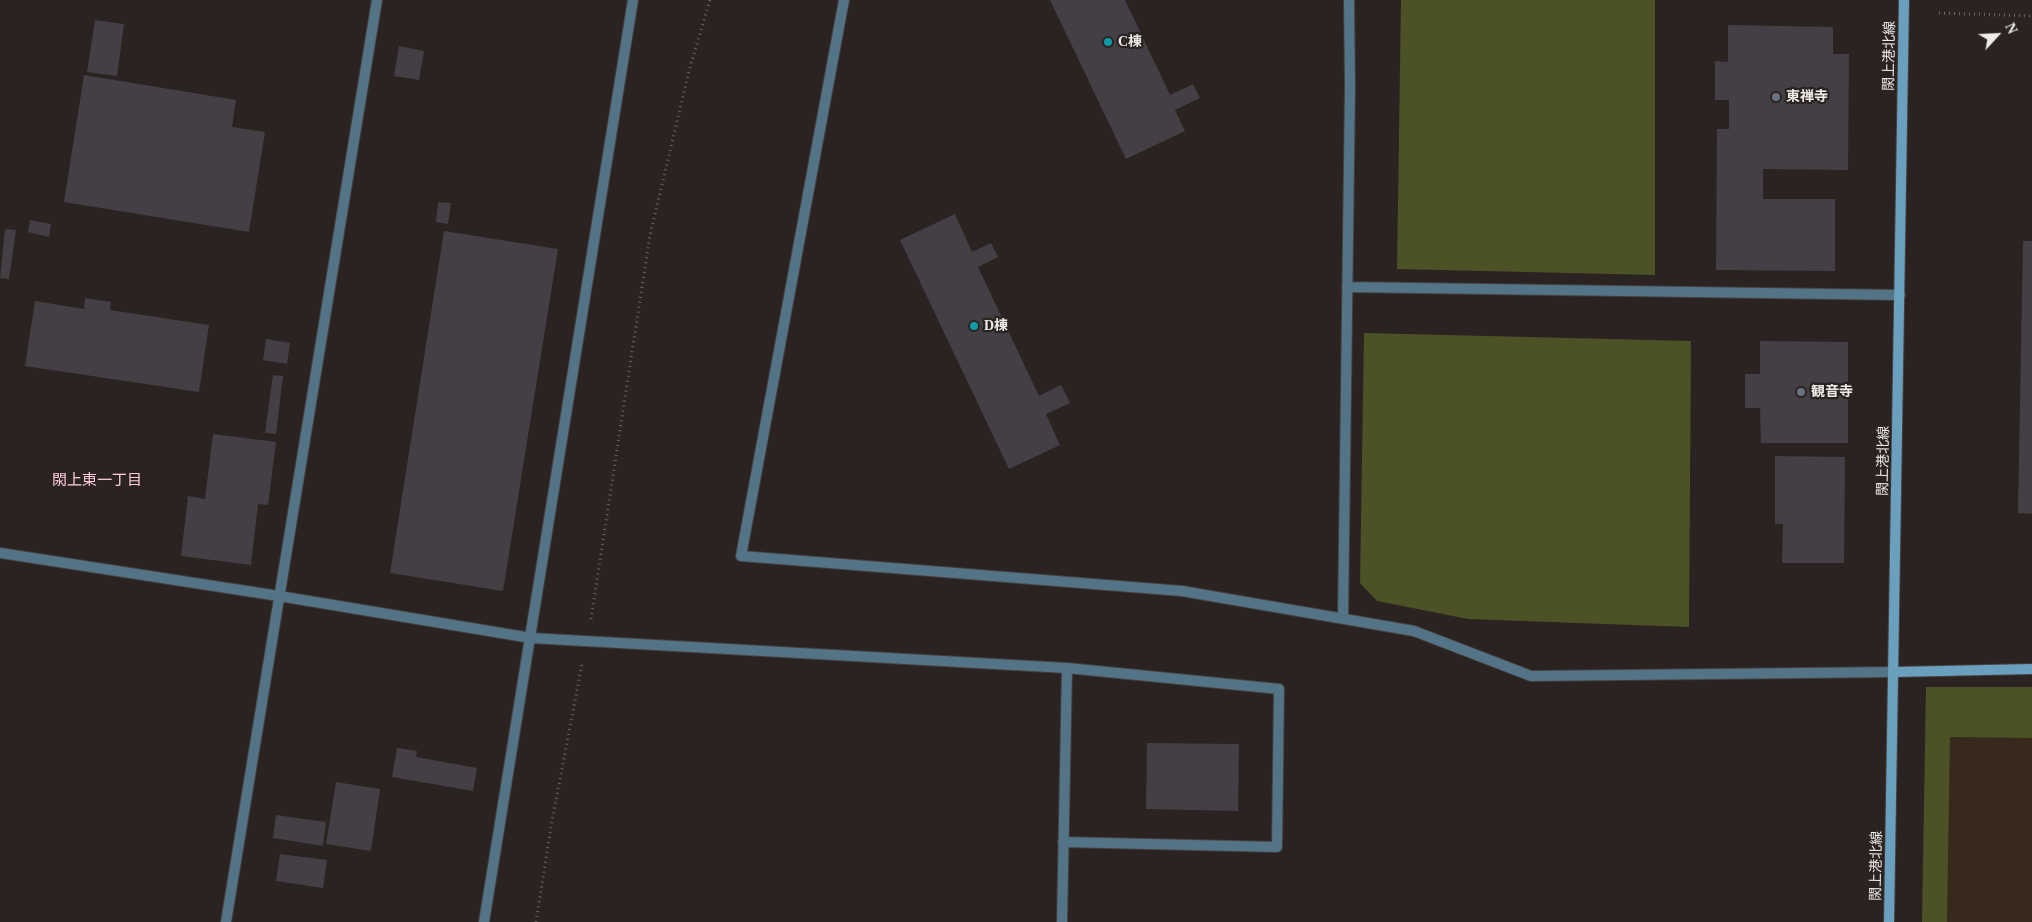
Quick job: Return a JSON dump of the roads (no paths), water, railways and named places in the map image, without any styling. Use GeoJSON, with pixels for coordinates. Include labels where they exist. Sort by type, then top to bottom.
{"type":"FeatureCollection","features":[{"type":"Feature","properties":{"kind":"street"},"geometry":{"type":"LineString","coordinates":[[226,922],[377,0]]}},
{"type":"Feature","properties":{"kind":"street"},"geometry":{"type":"LineString","coordinates":[[484,922],[633,0]]}},
{"type":"Feature","properties":{"kind":"street"},"geometry":{"type":"LineString","coordinates":[[844,0],[741,556],[1182,591],[1414,631],[1531,676],[1894,672],[2032,668]]}},
{"type":"Feature","properties":{"kind":"street"},"geometry":{"type":"LineString","coordinates":[[1343,618],[1346,497],[1350,0]]}},
{"type":"Feature","properties":{"kind":"street","name":"閖上港北線"},"geometry":{"type":"LineString","coordinates":[[1889,922],[1904,0]]}},
{"type":"Feature","properties":{"kind":"street"},"geometry":{"type":"LineString","coordinates":[[1347,287],[1900,295]]}},
{"type":"Feature","properties":{"kind":"street"},"geometry":{"type":"LineString","coordinates":[[0,553],[279,596],[531,638],[1067,668],[1279,689],[1277,847],[1063,842]]}},
{"type":"Feature","properties":{"kind":"street"},"geometry":{"type":"LineString","coordinates":[[1062,922],[1067,668]]}},
{"type":"Feature","properties":{"kind":"place","name":"C棟"},"geometry":{"type":"Point","coordinates":[1108,42]}},
{"type":"Feature","properties":{"kind":"place","name":"東禅寺"},"geometry":{"type":"Point","coordinates":[1776,97]}},
{"type":"Feature","properties":{"kind":"place","name":"D棟"},"geometry":{"type":"Point","coordinates":[974,326]}},
{"type":"Feature","properties":{"kind":"place","name":"観音寺"},"geometry":{"type":"Point","coordinates":[1801,392]}},
{"type":"Feature","properties":{"kind":"district","name":"閖上東一丁目"},"geometry":{"type":"Point","coordinates":[97,481]}}]}
